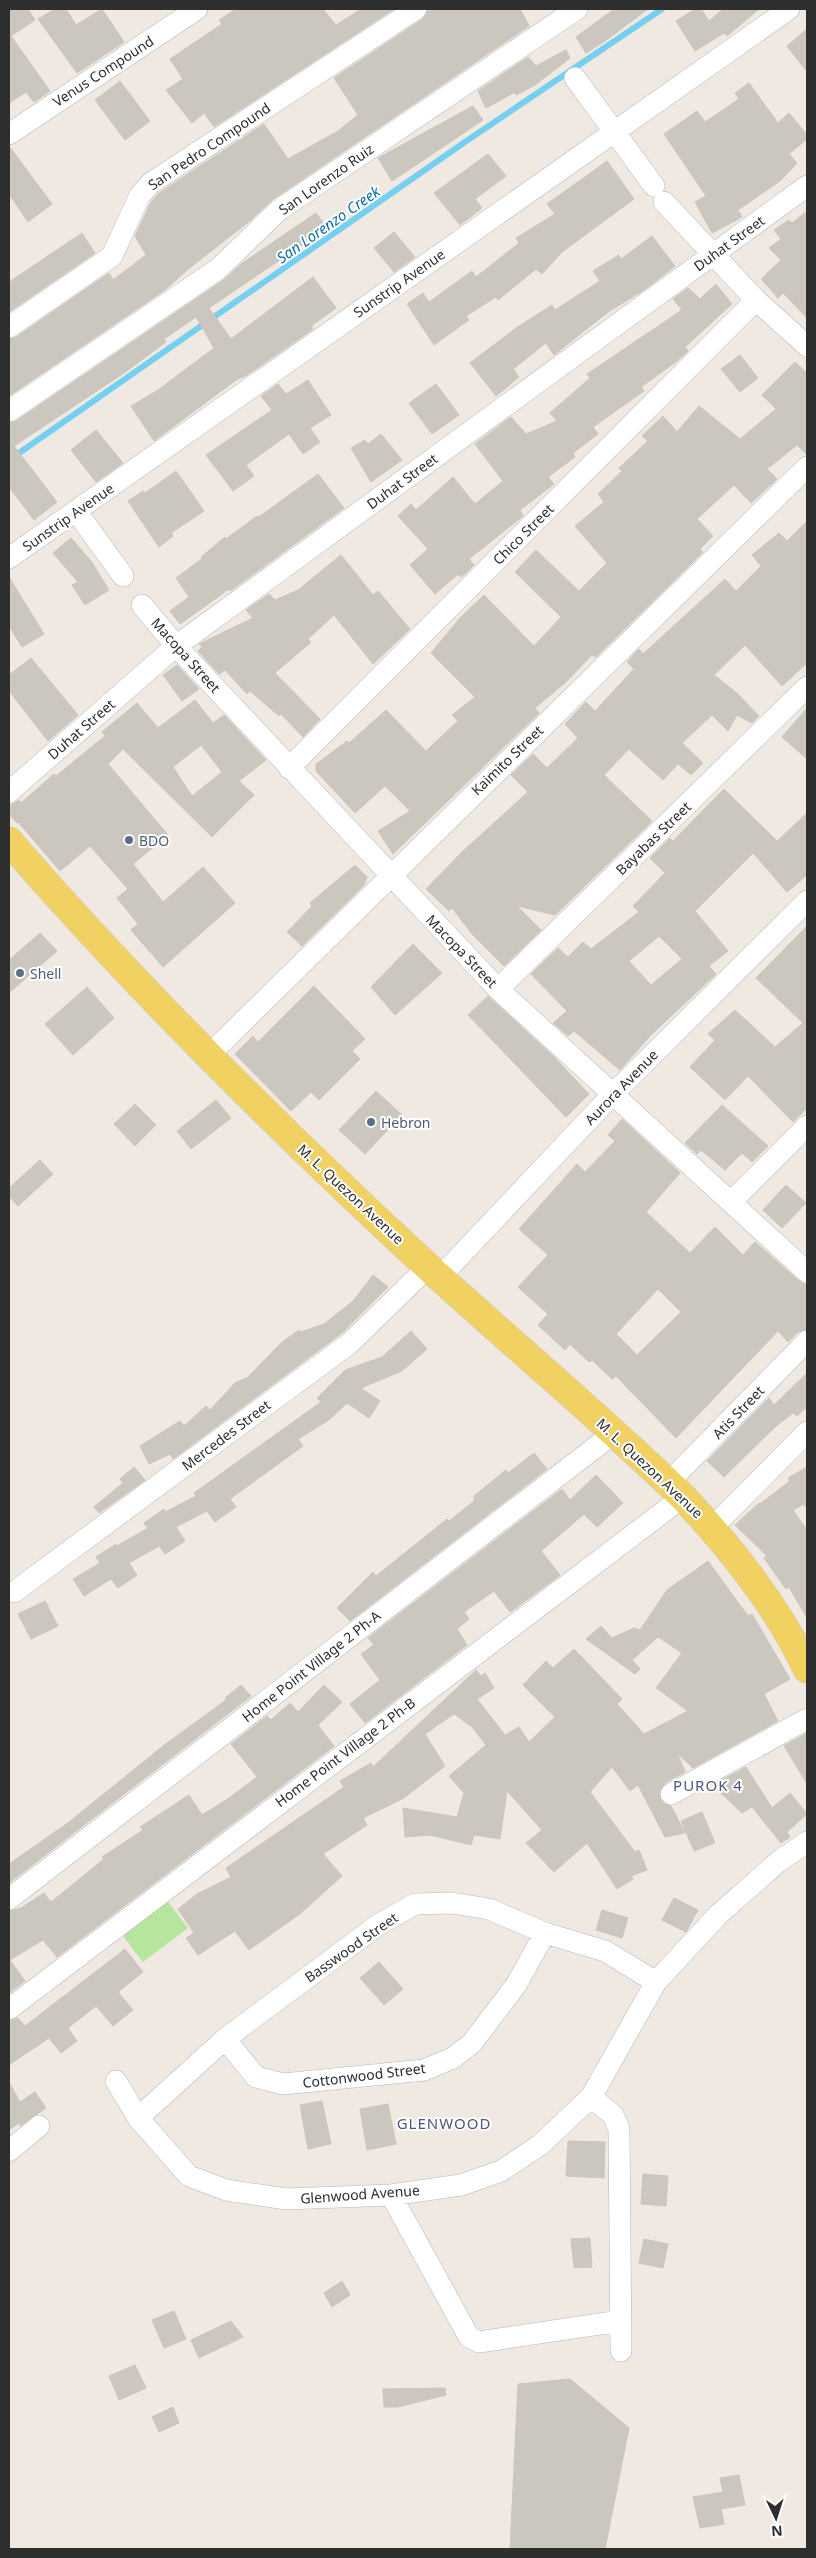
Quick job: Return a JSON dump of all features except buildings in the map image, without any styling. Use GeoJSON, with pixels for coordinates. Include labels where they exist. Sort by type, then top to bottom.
{"type":"FeatureCollection","features":[{"type":"Feature","properties":{"kind":"main road","name":"M. L. Quezon Avenue"},"geometry":{"type":"LineString","coordinates":[[9,841],[101,944],[305,1152],[434,1272],[614,1433],[675,1490],[712,1528],[760,1590],[807,1670]]}},
{"type":"Feature","properties":{"kind":"street","name":"Venus Compound"},"geometry":{"type":"LineString","coordinates":[[9,134],[197,9]]}},
{"type":"Feature","properties":{"kind":"street","name":"San Pedro Compound"},"geometry":{"type":"LineString","coordinates":[[9,327],[112,256],[140,195],[151,183],[416,9]]}},
{"type":"Feature","properties":{"kind":"street","name":"San Lorenzo Ruiz"},"geometry":{"type":"LineString","coordinates":[[9,411],[218,269],[279,210],[577,9]]}},
{"type":"Feature","properties":{"kind":"street","name":"Sunstrip Avenue"},"geometry":{"type":"LineString","coordinates":[[9,558],[789,9]]}},
{"type":"Feature","properties":{"kind":"street"},"geometry":{"type":"LineString","coordinates":[[575,78],[659,194],[712,255],[756,300],[807,346]]}},
{"type":"Feature","properties":{"kind":"street","name":"Duhat Street"},"geometry":{"type":"LineString","coordinates":[[9,792],[176,646],[807,186]]}},
{"type":"Feature","properties":{"kind":"street","name":"Chico Street"},"geometry":{"type":"LineString","coordinates":[[289,768],[756,300]]}},
{"type":"Feature","properties":{"kind":"street","name":"Kaimito Street"},"geometry":{"type":"LineString","coordinates":[[209,1055],[807,467]]}},
{"type":"Feature","properties":{"kind":"street"},"geometry":{"type":"LineString","coordinates":[[76,511],[123,576]]}},
{"type":"Feature","properties":{"kind":"street","name":"Macopa Street"},"geometry":{"type":"LineString","coordinates":[[142,605],[176,646],[389,876],[498,989],[807,1272]]}},
{"type":"Feature","properties":{"kind":"street","name":"Bayabas Street"},"geometry":{"type":"LineString","coordinates":[[498,989],[807,687]]}},
{"type":"Feature","properties":{"kind":"street","name":"Aurora Avenue"},"geometry":{"type":"LineString","coordinates":[[434,1272],[807,902]]}},
{"type":"Feature","properties":{"kind":"street"},"geometry":{"type":"LineString","coordinates":[[731,1202],[807,1126]]}},
{"type":"Feature","properties":{"kind":"street","name":"Mercedes Street"},"geometry":{"type":"LineString","coordinates":[[14,1592],[350,1343],[434,1272]]}},
{"type":"Feature","properties":{"kind":"street","name":"Atis Street"},"geometry":{"type":"LineString","coordinates":[[675,1490],[807,1341]]}},
{"type":"Feature","properties":{"kind":"street"},"geometry":{"type":"LineString","coordinates":[[712,1528],[807,1432]]}},
{"type":"Feature","properties":{"kind":"street","name":"Home Point Village 2 Ph-A"},"geometry":{"type":"LineString","coordinates":[[9,1899],[614,1433]]}},
{"type":"Feature","properties":{"kind":"street","name":"Home Point Village 2 Ph-B"},"geometry":{"type":"LineString","coordinates":[[9,2009],[675,1490]]}},
{"type":"Feature","properties":{"kind":"street"},"geometry":{"type":"LineString","coordinates":[[671,1794],[807,1719]]}},
{"type":"Feature","properties":{"kind":"street","name":"Glenwood Avenue"},"geometry":{"type":"LineString","coordinates":[[116,2081],[138,2118],[189,2176],[226,2190],[286,2199],[391,2196],[461,2185],[501,2172],[540,2145],[591,2097],[656,1982],[718,1915],[778,1862],[807,1842]]}},
{"type":"Feature","properties":{"kind":"street","name":"Basswood Street"},"geometry":{"type":"LineString","coordinates":[[138,2118],[224,2038],[378,1925],[415,1904],[452,1902],[489,1909],[545,1933],[605,1951],[656,1982]]}},
{"type":"Feature","properties":{"kind":"street","name":"Cottonwood Street"},"geometry":{"type":"LineString","coordinates":[[224,2038],[256,2077],[283,2084],[424,2070],[453,2058],[472,2043],[516,1985],[545,1933]]}},
{"type":"Feature","properties":{"kind":"street"},"geometry":{"type":"LineString","coordinates":[[591,2097],[613,2116],[619,2129],[621,2351]]}},
{"type":"Feature","properties":{"kind":"street"},"geometry":{"type":"LineString","coordinates":[[9,2151],[39,2126]]}},
{"type":"Feature","properties":{"kind":"street"},"geometry":{"type":"LineString","coordinates":[[391,2196],[469,2336],[479,2342],[620,2321]]}},
{"type":"Feature","properties":{"kind":"green space"},"geometry":{"type":"Polygon","coordinates":[[[168,1902],[188,1928],[143,1962],[123,1936],[168,1902]]]}},
{"type":"Feature","properties":{"kind":"waterway","name":"San Lorenzo Creek"},"geometry":{"type":"LineString","coordinates":[[9,460],[462,144],[662,9]]}},
{"type":"Feature","properties":{"kind":"place","name":"BDO"},"geometry":{"type":"Point","coordinates":[129,840]}},
{"type":"Feature","properties":{"kind":"place","name":"Shell"},"geometry":{"type":"Point","coordinates":[20,973]}},
{"type":"Feature","properties":{"kind":"place","name":"Hebron"},"geometry":{"type":"Point","coordinates":[371,1122]}},
{"type":"Feature","properties":{"kind":"district","name":"PUROK 4"},"geometry":{"type":"Point","coordinates":[708,1785]}},
{"type":"Feature","properties":{"kind":"district","name":"GLENWOOD"},"geometry":{"type":"Point","coordinates":[444,2123]}}]}
